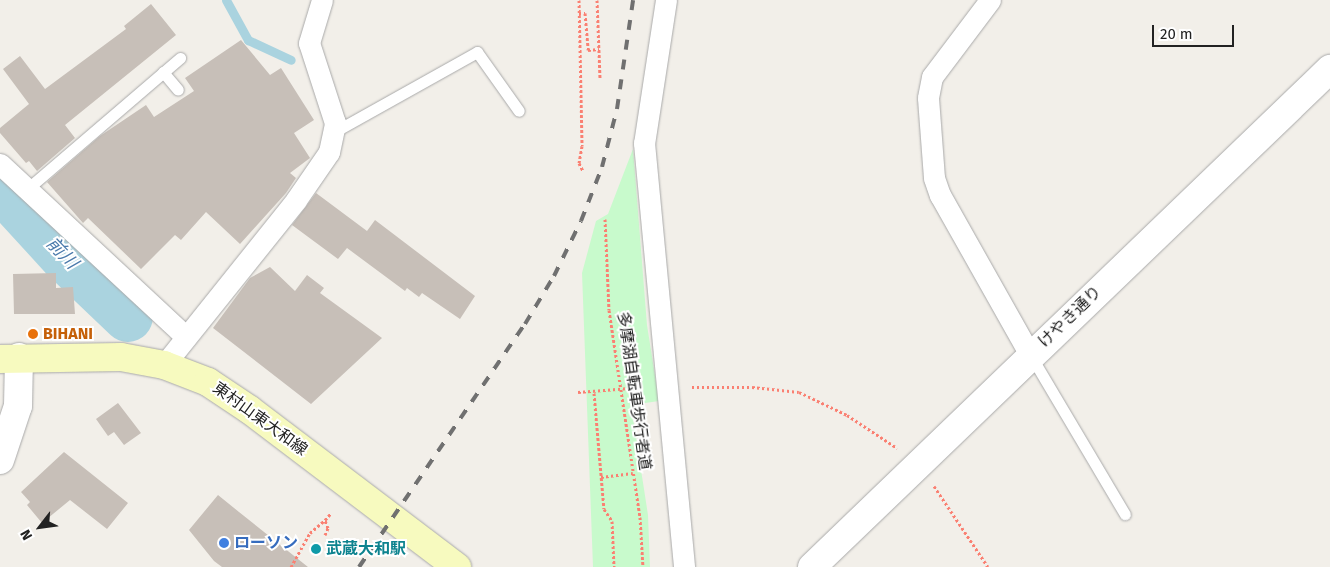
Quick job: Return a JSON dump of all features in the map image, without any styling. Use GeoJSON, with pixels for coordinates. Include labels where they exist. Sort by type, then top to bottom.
{"type":"FeatureCollection","features":[{"type":"Feature","properties":{"kind":"main road","name":"東村山東大和線"},"geometry":{"type":"LineString","coordinates":[[10,358],[112,356],[164,365],[208,382],[250,410],[457,567]]}},
{"type":"Feature","properties":{"kind":"street"},"geometry":{"type":"LineString","coordinates":[[164,365],[296,200],[329,152],[334,132],[329,102],[313,62],[309,42],[322,0]]}},
{"type":"Feature","properties":{"kind":"street"},"geometry":{"type":"LineString","coordinates":[[666,0],[644,143],[684,567]]}},
{"type":"Feature","properties":{"kind":"street"},"geometry":{"type":"LineString","coordinates":[[989,0],[932,77],[928,98],[934,178],[940,195],[1030,354]]}},
{"type":"Feature","properties":{"kind":"street","name":"けやき通り"},"geometry":{"type":"LineString","coordinates":[[812,567],[1030,354],[1330,69]]}},
{"type":"Feature","properties":{"kind":"street"},"geometry":{"type":"LineString","coordinates":[[0,164],[186,337]]}},
{"type":"Feature","properties":{"kind":"street"},"geometry":{"type":"LineString","coordinates":[[0,460],[18,406],[10,358]]}},
{"type":"Feature","properties":{"kind":"lane"},"geometry":{"type":"LineString","coordinates":[[334,132],[477,52],[519,111]]}},
{"type":"Feature","properties":{"kind":"lane"},"geometry":{"type":"LineString","coordinates":[[26,190],[180,58]]}},
{"type":"Feature","properties":{"kind":"lane"},"geometry":{"type":"LineString","coordinates":[[163,72],[178,90]]}},
{"type":"Feature","properties":{"kind":"lane"},"geometry":{"type":"LineString","coordinates":[[1030,354],[1126,514]]}},
{"type":"Feature","properties":{"kind":"path"},"geometry":{"type":"LineString","coordinates":[[578,0],[582,146],[579,163],[582,171]]}},
{"type":"Feature","properties":{"kind":"path"},"geometry":{"type":"LineString","coordinates":[[597,0],[600,79]]}},
{"type":"Feature","properties":{"kind":"path"},"geometry":{"type":"LineString","coordinates":[[579,13],[585,13],[588,50],[599,49]]}},
{"type":"Feature","properties":{"kind":"path","name":"多摩湖自転車歩行者道"},"geometry":{"type":"LineString","coordinates":[[605,219],[609,310],[619,390],[633,472],[643,567]]}},
{"type":"Feature","properties":{"kind":"path"},"geometry":{"type":"LineString","coordinates":[[578,392],[594,393],[651,386]]}},
{"type":"Feature","properties":{"kind":"path"},"geometry":{"type":"LineString","coordinates":[[683,386],[752,387],[799,392],[847,415],[888,440],[900,450]]}},
{"type":"Feature","properties":{"kind":"path"},"geometry":{"type":"LineString","coordinates":[[594,393],[604,509],[612,521],[614,567]]}},
{"type":"Feature","properties":{"kind":"path"},"geometry":{"type":"LineString","coordinates":[[601,476],[633,472]]}},
{"type":"Feature","properties":{"kind":"path"},"geometry":{"type":"LineString","coordinates":[[934,486],[988,567]]}},
{"type":"Feature","properties":{"kind":"path"},"geometry":{"type":"LineString","coordinates":[[291,567],[310,533],[331,513]]}},
{"type":"Feature","properties":{"kind":"path"},"geometry":{"type":"LineString","coordinates":[[325,520],[328,528],[325,535]]}},
{"type":"Feature","properties":{"kind":"green space"},"geometry":{"type":"Polygon","coordinates":[[[633,149],[647,325],[659,401],[631,405],[648,515],[650,567],[593,567],[582,273],[596,221],[608,214],[633,149]]]}},
{"type":"Feature","properties":{"kind":"building"},"geometry":{"type":"Polygon","coordinates":[[[151,4],[176,35],[65,125],[75,138],[37,171],[29,161],[26,163],[0,133],[0,128],[29,104],[3,69],[20,56],[45,89],[126,29],[124,26],[151,4]]]}},
{"type":"Feature","properties":{"kind":"building"},"geometry":{"type":"Polygon","coordinates":[[[241,40],[270,75],[281,68],[314,120],[294,133],[310,158],[290,173],[296,178],[286,193],[240,244],[206,212],[181,240],[175,235],[141,269],[88,218],[83,223],[47,182],[100,136],[146,105],[154,117],[194,91],[185,78],[241,40]]]}},
{"type":"Feature","properties":{"kind":"building"},"geometry":{"type":"Polygon","coordinates":[[[316,193],[367,231],[375,220],[475,296],[460,319],[422,293],[419,297],[407,288],[405,291],[347,248],[338,259],[292,225],[316,193]]]}},
{"type":"Feature","properties":{"kind":"building"},"geometry":{"type":"Polygon","coordinates":[[[270,267],[295,291],[307,275],[324,288],[320,293],[382,338],[311,404],[213,328],[250,278],[270,267]]]}},
{"type":"Feature","properties":{"kind":"building"},"geometry":{"type":"Polygon","coordinates":[[[56,273],[56,288],[73,287],[75,314],[14,314],[13,274],[56,273]]]}},
{"type":"Feature","properties":{"kind":"building"},"geometry":{"type":"Polygon","coordinates":[[[118,403],[141,433],[124,445],[114,432],[108,436],[96,419],[118,403]]]}},
{"type":"Feature","properties":{"kind":"building"},"geometry":{"type":"Polygon","coordinates":[[[64,452],[128,503],[107,529],[70,500],[42,523],[27,505],[30,502],[21,492],[64,452]]]}},
{"type":"Feature","properties":{"kind":"building"},"geometry":{"type":"Polygon","coordinates":[[[218,495],[308,567],[222,567],[214,561],[189,530],[218,495]]]}},
{"type":"Feature","properties":{"kind":"waterway"},"geometry":{"type":"LineString","coordinates":[[226,0],[248,40],[291,60]]}},
{"type":"Feature","properties":{"kind":"waterway","name":"前川"},"geometry":{"type":"LineString","coordinates":[[0,186],[67,259],[128,317]]}},
{"type":"Feature","properties":{"kind":"railway"},"geometry":{"type":"LineString","coordinates":[[359,567],[525,324],[554,276],[581,221],[602,167],[617,109],[633,0]]}},
{"type":"Feature","properties":{"kind":"place","name":"BIHANI"},"geometry":{"type":"Point","coordinates":[33,334]}},
{"type":"Feature","properties":{"kind":"place","name":"ローソン"},"geometry":{"type":"Point","coordinates":[224,543]}},
{"type":"Feature","properties":{"kind":"place","name":"武蔵大和駅"},"geometry":{"type":"Point","coordinates":[316,549]}}]}
